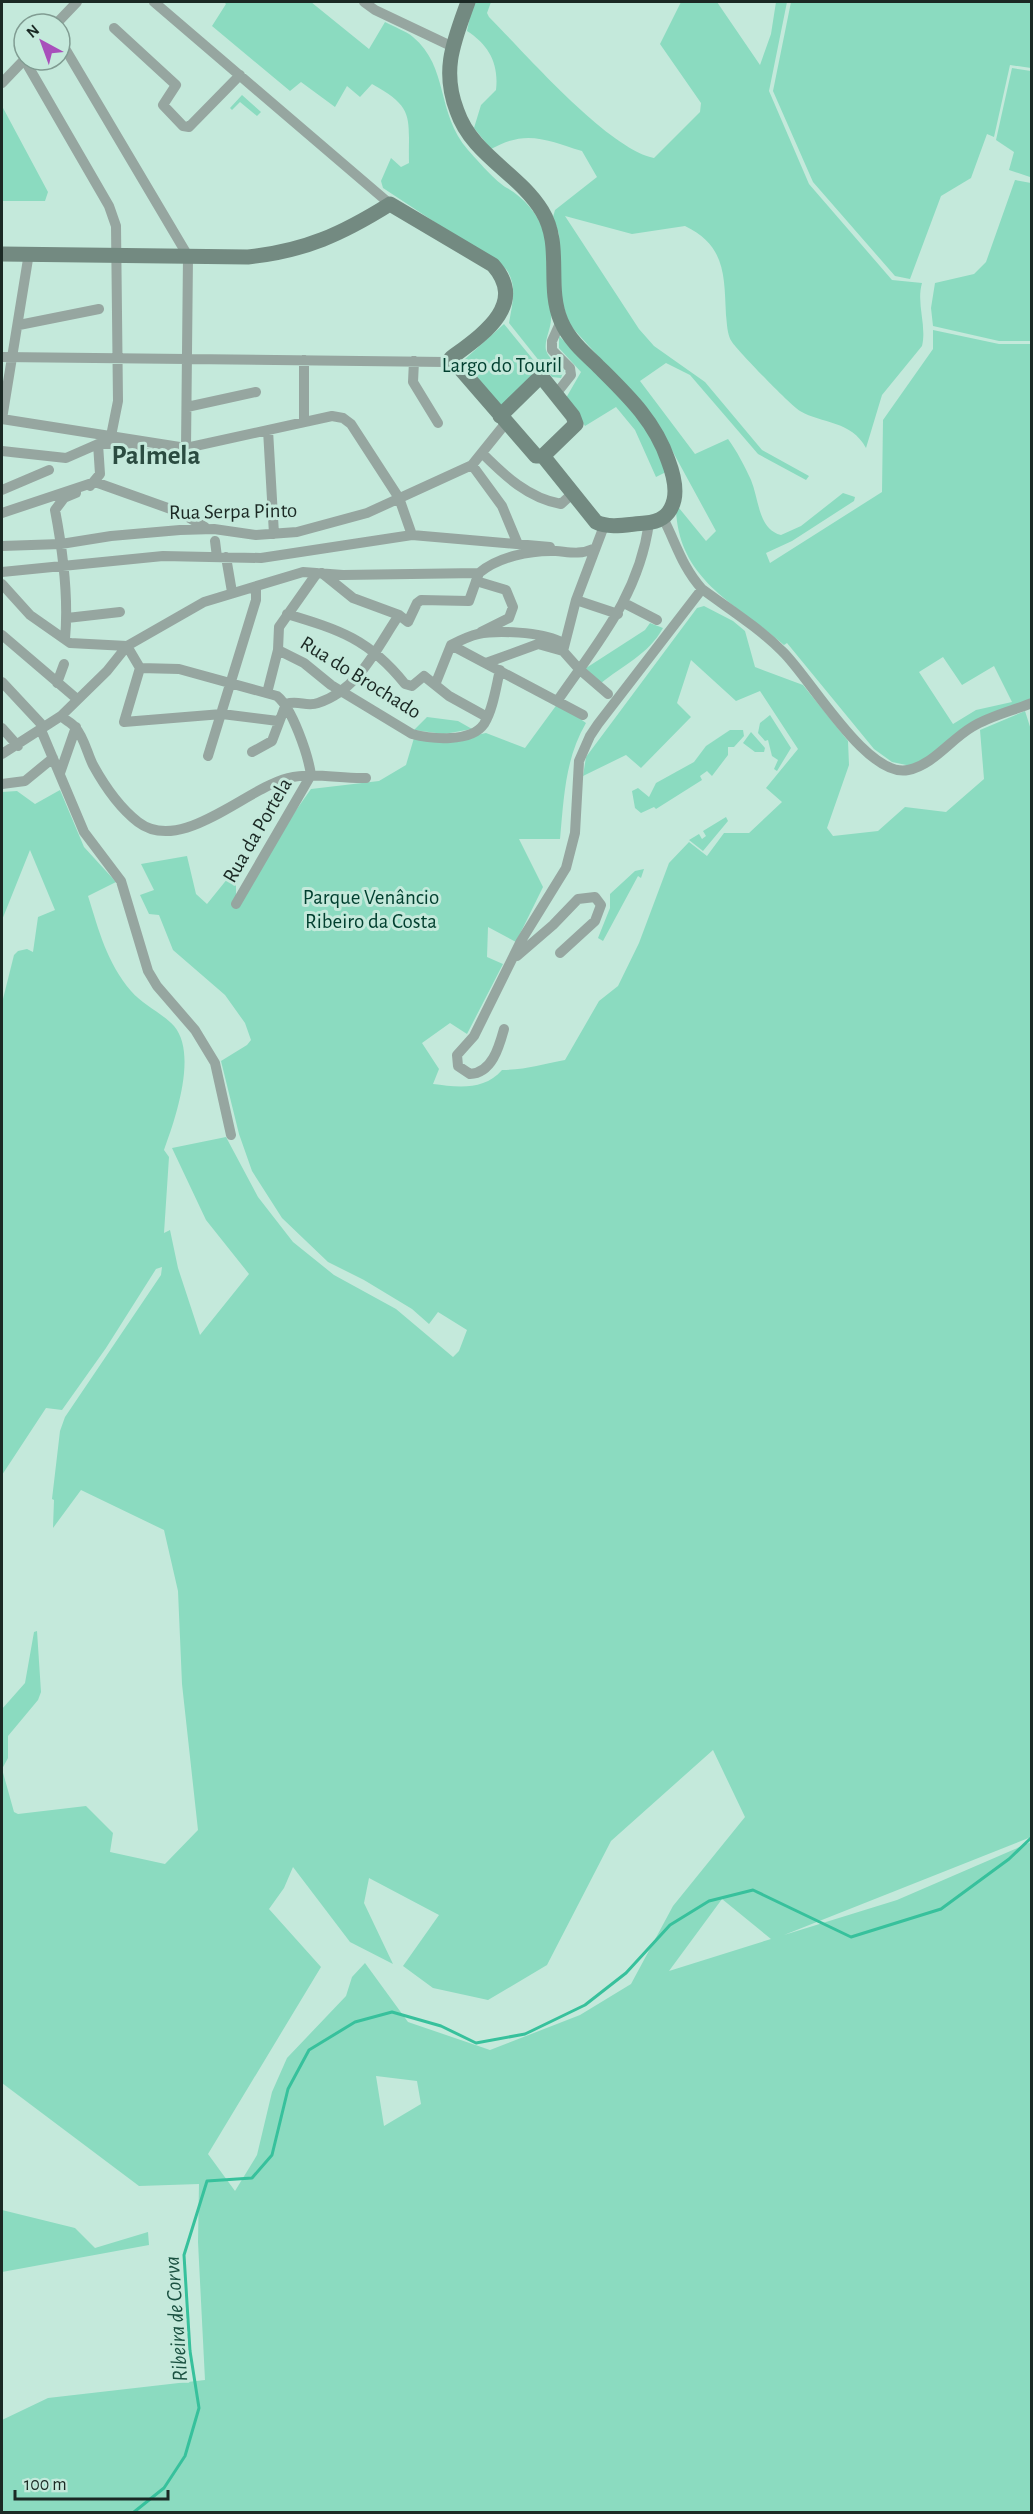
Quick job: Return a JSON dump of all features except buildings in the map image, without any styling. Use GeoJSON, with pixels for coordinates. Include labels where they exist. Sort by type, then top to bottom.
{"type":"FeatureCollection","features":[{"type":"Feature","properties":{"kind":"street"},"geometry":{"type":"LineString","coordinates":[[7,357],[445,362],[495,320],[505,307],[507,295],[503,276],[481,257],[390,204],[154,2]]}},
{"type":"Feature","properties":{"kind":"street"},"geometry":{"type":"LineString","coordinates":[[364,2],[375,10],[451,46]]}},
{"type":"Feature","properties":{"kind":"street"},"geometry":{"type":"LineString","coordinates":[[468,2],[451,46],[451,86],[462,125],[480,148],[534,201],[547,221],[553,241],[555,294],[561,321],[575,344],[633,401],[655,431],[669,462],[675,486],[674,502],[656,520],[618,614],[558,700]]}},
{"type":"Feature","properties":{"kind":"street"},"geometry":{"type":"LineString","coordinates":[[114,28],[176,85],[163,105],[183,126],[189,127],[240,75]]}},
{"type":"Feature","properties":{"kind":"street"},"geometry":{"type":"LineString","coordinates":[[72,60],[188,256],[186,448]]}},
{"type":"Feature","properties":{"kind":"street"},"geometry":{"type":"LineString","coordinates":[[32,72],[109,206],[116,226],[118,401],[111,436]]}},
{"type":"Feature","properties":{"kind":"street"},"geometry":{"type":"LineString","coordinates":[[2,254],[248,257],[293,250],[338,234],[390,204]]}},
{"type":"Feature","properties":{"kind":"street"},"geometry":{"type":"LineString","coordinates":[[28,253],[19,326],[7,357],[2,419],[186,448]]}},
{"type":"Feature","properties":{"kind":"street"},"geometry":{"type":"LineString","coordinates":[[19,326],[99,309]]}},
{"type":"Feature","properties":{"kind":"street"},"geometry":{"type":"LineString","coordinates":[[556,394],[572,375],[570,368],[552,350],[552,341],[561,321]]}},
{"type":"Feature","properties":{"kind":"street"},"geometry":{"type":"LineString","coordinates":[[451,358],[502,420],[536,456],[543,456],[576,424],[576,420],[541,376],[502,420]]}},
{"type":"Feature","properties":{"kind":"street"},"geometry":{"type":"LineString","coordinates":[[304,360],[304,422]]}},
{"type":"Feature","properties":{"kind":"street"},"geometry":{"type":"LineString","coordinates":[[414,361],[413,382],[438,423]]}},
{"type":"Feature","properties":{"kind":"street"},"geometry":{"type":"LineString","coordinates":[[187,407],[256,392]]}},
{"type":"Feature","properties":{"kind":"street"},"geometry":{"type":"LineString","coordinates":[[2,451],[66,458],[98,444],[112,444],[158,453],[332,416],[347,421],[399,498],[412,535]]}},
{"type":"Feature","properties":{"kind":"street","name":"Rua Serpa Pinto"},"geometry":{"type":"LineString","coordinates":[[2,546],[61,544],[111,536],[214,529],[274,534],[297,532],[367,513],[472,465],[502,420]]}},
{"type":"Feature","properties":{"kind":"street"},"geometry":{"type":"LineString","coordinates":[[268,430],[274,534]]}},
{"type":"Feature","properties":{"kind":"street"},"geometry":{"type":"LineString","coordinates":[[65,639],[67,618],[57,504],[95,482],[100,469],[98,444]]}},
{"type":"Feature","properties":{"kind":"street"},"geometry":{"type":"LineString","coordinates":[[482,453],[499,471],[538,499],[561,504],[572,494]]}},
{"type":"Feature","properties":{"kind":"street"},"geometry":{"type":"LineString","coordinates":[[543,456],[596,522],[604,526],[656,520]]}},
{"type":"Feature","properties":{"kind":"street"},"geometry":{"type":"LineString","coordinates":[[472,465],[502,506],[517,542]]}},
{"type":"Feature","properties":{"kind":"street"},"geometry":{"type":"LineString","coordinates":[[14,508],[4,489],[49,470]]}},
{"type":"Feature","properties":{"kind":"street"},"geometry":{"type":"LineString","coordinates":[[2,513],[95,482],[179,512],[200,526],[214,529]]}},
{"type":"Feature","properties":{"kind":"street"},"geometry":{"type":"LineString","coordinates":[[656,520],[683,564],[702,589],[780,649],[871,757],[881,765],[908,770],[931,759],[973,727],[1032,704]]}},
{"type":"Feature","properties":{"kind":"street"},"geometry":{"type":"LineString","coordinates":[[563,651],[576,600],[594,558],[593,549],[604,526]]}},
{"type":"Feature","properties":{"kind":"street"},"geometry":{"type":"LineString","coordinates":[[2,572],[64,568],[163,556],[261,558],[412,535],[472,542],[517,542],[580,553],[593,549]]}},
{"type":"Feature","properties":{"kind":"street"},"geometry":{"type":"LineString","coordinates":[[215,541],[232,592]]}},
{"type":"Feature","properties":{"kind":"street"},"geometry":{"type":"LineString","coordinates":[[2,754],[18,746],[61,716],[112,665],[127,646],[204,602],[232,592],[256,587],[284,576],[320,573],[480,574],[525,553],[571,552]]}},
{"type":"Feature","properties":{"kind":"street"},"geometry":{"type":"LineString","coordinates":[[267,693],[278,650],[276,637],[287,614],[320,573]]}},
{"type":"Feature","properties":{"kind":"street"},"geometry":{"type":"LineString","coordinates":[[320,573],[353,598],[403,618]]}},
{"type":"Feature","properties":{"kind":"street"},"geometry":{"type":"LineString","coordinates":[[252,752],[273,741],[278,721],[286,704],[295,701],[315,705],[350,685],[417,603],[421,600],[470,601],[480,574]]}},
{"type":"Feature","properties":{"kind":"street"},"geometry":{"type":"LineString","coordinates":[[435,685],[451,645],[509,618],[513,607],[507,590],[480,574]]}},
{"type":"Feature","properties":{"kind":"street"},"geometry":{"type":"LineString","coordinates":[[2,584],[30,615],[70,643],[127,646]]}},
{"type":"Feature","properties":{"kind":"street"},"geometry":{"type":"LineString","coordinates":[[208,756],[256,600],[256,587]]}},
{"type":"Feature","properties":{"kind":"street"},"geometry":{"type":"LineString","coordinates":[[504,1029],[497,1052],[484,1068],[470,1074],[458,1066],[457,1055],[474,1036],[510,963],[566,868],[572,852],[578,774],[583,748],[598,724],[702,589]]}},
{"type":"Feature","properties":{"kind":"street"},"geometry":{"type":"LineString","coordinates":[[576,600],[618,614]]}},
{"type":"Feature","properties":{"kind":"street"},"geometry":{"type":"LineString","coordinates":[[624,603],[657,620]]}},
{"type":"Feature","properties":{"kind":"street"},"geometry":{"type":"LineString","coordinates":[[67,618],[120,612]]}},
{"type":"Feature","properties":{"kind":"street"},"geometry":{"type":"LineString","coordinates":[[287,614],[338,629],[376,653],[405,684],[412,686],[424,676],[487,717],[500,670]]}},
{"type":"Feature","properties":{"kind":"street"},"geometry":{"type":"LineString","coordinates":[[478,634],[520,633],[554,638],[559,641],[563,651],[579,669],[608,694]]}},
{"type":"Feature","properties":{"kind":"street"},"geometry":{"type":"LineString","coordinates":[[2,635],[77,699]]}},
{"type":"Feature","properties":{"kind":"street"},"geometry":{"type":"LineString","coordinates":[[486,663],[538,644],[563,651]]}},
{"type":"Feature","properties":{"kind":"street"},"geometry":{"type":"LineString","coordinates":[[451,645],[583,715]]}},
{"type":"Feature","properties":{"kind":"street"},"geometry":{"type":"LineString","coordinates":[[127,646],[140,668],[124,722],[222,714],[278,721]]}},
{"type":"Feature","properties":{"kind":"street","name":"Rua do Brochado"},"geometry":{"type":"LineString","coordinates":[[278,650],[304,663],[341,691],[412,734],[424,737],[471,734],[479,730],[487,717]]}},
{"type":"Feature","properties":{"kind":"street"},"geometry":{"type":"LineString","coordinates":[[57,683],[64,664]]}},
{"type":"Feature","properties":{"kind":"street"},"geometry":{"type":"LineString","coordinates":[[140,668],[179,669],[277,696],[286,704],[289,715],[305,746],[311,775]]}},
{"type":"Feature","properties":{"kind":"street"},"geometry":{"type":"LineString","coordinates":[[2,682],[42,729],[84,832],[121,881],[148,971],[157,986],[195,1030],[215,1063],[231,1135]]}},
{"type":"Feature","properties":{"kind":"street"},"geometry":{"type":"LineString","coordinates":[[61,716],[75,728],[94,766],[122,807],[139,823],[159,832],[178,831],[193,826],[266,786],[311,775],[366,778]]}},
{"type":"Feature","properties":{"kind":"street"},"geometry":{"type":"LineString","coordinates":[[2,728],[18,746]]}},
{"type":"Feature","properties":{"kind":"street"},"geometry":{"type":"LineString","coordinates":[[60,773],[75,728]]}},
{"type":"Feature","properties":{"kind":"street"},"geometry":{"type":"LineString","coordinates":[[2,784],[25,781],[53,758]]}},
{"type":"Feature","properties":{"kind":"street","name":"Rua da Portela"},"geometry":{"type":"LineString","coordinates":[[236,904],[311,775]]}},
{"type":"Feature","properties":{"kind":"street"},"geometry":{"type":"LineString","coordinates":[[510,963],[578,898],[595,897],[601,905],[599,915],[560,953]]}},
{"type":"Feature","properties":{"kind":"green space"},"geometry":{"type":"Polygon","coordinates":[[[224,2],[311,2],[369,49],[385,22],[413,37],[424,49],[438,76],[451,121],[458,136],[492,176],[524,201],[541,225],[548,251],[551,287],[551,323],[546,350],[551,359],[564,370],[561,378],[552,377],[509,323],[513,288],[506,269],[383,188],[381,181],[391,158],[401,167],[409,163],[407,116],[396,100],[372,84],[360,97],[347,86],[335,107],[301,82],[290,91],[212,26],[226,4],[224,2]]]}},
{"type":"Feature","properties":{"kind":"green space"},"geometry":{"type":"Polygon","coordinates":[[[473,2],[491,2],[487,13],[489,17],[567,97],[613,137],[635,151],[654,158],[700,112],[701,103],[660,44],[681,2],[717,2],[760,65],[771,34],[776,2],[787,2],[769,91],[809,184],[892,280],[922,283],[920,299],[922,346],[882,395],[866,448],[860,439],[844,427],[800,411],[732,342],[729,336],[725,287],[720,263],[715,252],[698,234],[685,226],[632,234],[565,216],[639,329],[654,346],[705,382],[762,450],[809,476],[806,480],[758,454],[690,375],[666,363],[640,381],[695,454],[728,439],[751,480],[760,512],[773,532],[781,535],[801,526],[843,493],[855,497],[854,501],[792,541],[766,553],[770,563],[882,492],[883,420],[933,349],[933,330],[999,344],[1031,344],[1031,698],[911,766],[892,762],[874,749],[787,643],[784,645],[730,603],[699,573],[680,535],[676,510],[679,508],[706,541],[716,531],[655,419],[569,324],[562,301],[559,234],[553,217],[555,210],[597,177],[582,151],[547,140],[515,139],[491,149],[474,128],[481,105],[496,90],[496,72],[487,49],[467,31],[473,2]],[[943,657],[919,672],[953,724],[976,710],[1012,702],[994,666],[962,685],[943,657]]]}},
{"type":"Feature","properties":{"kind":"green space"},"geometry":{"type":"Polygon","coordinates":[[[791,2],[1031,2],[1031,68],[1010,65],[994,137],[987,134],[971,178],[941,196],[910,279],[895,276],[813,182],[773,91],[791,2]]]}},
{"type":"Feature","properties":{"kind":"green space"},"geometry":{"type":"Polygon","coordinates":[[[1012,68],[1031,71],[1030,177],[1009,170],[1014,152],[996,140],[1012,68]]]}},
{"type":"Feature","properties":{"kind":"green space"},"geometry":{"type":"Polygon","coordinates":[[[242,95],[261,112],[257,116],[240,102],[232,110],[230,108],[242,95]]]}},
{"type":"Feature","properties":{"kind":"green space"},"geometry":{"type":"Polygon","coordinates":[[[2,106],[48,192],[45,201],[2,201],[2,106]]]}},
{"type":"Feature","properties":{"kind":"green space"},"geometry":{"type":"Polygon","coordinates":[[[1015,180],[1031,183],[1031,341],[999,341],[933,326],[931,308],[935,283],[974,274],[986,262],[1015,180]]]}},
{"type":"Feature","properties":{"kind":"green space","name":"Largo do Touril"},"geometry":{"type":"Polygon","coordinates":[[[504,324],[540,368],[501,406],[465,363],[465,359],[504,324]]]}},
{"type":"Feature","properties":{"kind":"green space"},"geometry":{"type":"Polygon","coordinates":[[[559,336],[645,420],[666,472],[656,477],[635,430],[616,407],[585,426],[566,398],[581,372],[559,348],[559,336]]]}},
{"type":"Feature","properties":{"kind":"green space","name":"Parque Venâncio Ribeiro da Costa"},"geometry":{"type":"Polygon","coordinates":[[[704,606],[733,621],[745,631],[755,667],[803,685],[848,741],[849,765],[827,828],[833,836],[878,831],[905,807],[946,812],[984,779],[980,730],[1025,711],[1032,733],[1031,1837],[784,1935],[897,1900],[1031,1842],[1031,2512],[2,2512],[2,2420],[48,2398],[205,2380],[198,2242],[199,2184],[139,2186],[2,2083],[2,1769],[14,1812],[18,1814],[86,1806],[113,1833],[110,1852],[165,1864],[198,1830],[182,1684],[178,1591],[164,1530],[81,1490],[53,1528],[54,1500],[52,1499],[60,1431],[65,1417],[161,1275],[162,1267],[156,1269],[106,1348],[62,1410],[46,1408],[2,1475],[2,1003],[14,955],[18,951],[27,949],[33,952],[38,917],[55,910],[30,850],[2,920],[2,792],[17,791],[35,804],[60,790],[84,847],[116,882],[88,896],[110,958],[131,991],[169,1021],[181,1038],[184,1053],[182,1087],[174,1122],[164,1150],[169,1157],[164,1233],[170,1230],[178,1268],[200,1335],[249,1274],[206,1220],[172,1148],[226,1137],[258,1197],[293,1242],[334,1275],[396,1309],[453,1357],[459,1351],[467,1330],[438,1312],[429,1324],[412,1309],[364,1280],[328,1262],[282,1218],[252,1171],[239,1134],[221,1061],[247,1045],[251,1040],[245,1023],[225,995],[173,950],[159,915],[149,914],[140,895],[154,890],[141,864],[187,856],[196,894],[207,904],[228,878],[236,883],[236,902],[258,864],[311,789],[379,781],[406,765],[414,738],[442,742],[486,733],[525,748],[558,703],[586,723],[570,764],[564,793],[560,839],[519,839],[543,887],[516,942],[488,927],[487,957],[503,964],[467,1034],[450,1023],[422,1043],[439,1069],[433,1084],[470,1086],[495,1077],[502,1070],[565,1060],[599,1001],[618,986],[639,943],[669,863],[689,842],[707,856],[724,833],[749,833],[782,802],[766,788],[798,749],[760,691],[736,701],[691,660],[677,703],[691,717],[641,768],[626,755],[583,776],[586,757],[697,608],[704,606]],[[713,1750],[611,1841],[547,1965],[488,2000],[433,1988],[403,1966],[439,1915],[369,1878],[364,1903],[393,1964],[350,1942],[293,1867],[284,1888],[269,1909],[321,1967],[208,2154],[235,2191],[257,2155],[272,2092],[287,2058],[346,1996],[352,1977],[365,1963],[408,2022],[490,2050],[580,2015],[631,1984],[673,1906],[745,1817],[713,1750]],[[722,1899],[669,1971],[771,1939],[722,1899]],[[376,2076],[384,2126],[421,2104],[417,2081],[376,2076]]]}},
{"type":"Feature","properties":{"kind":"green space"},"geometry":{"type":"Polygon","coordinates":[[[650,623],[663,628],[657,637],[643,653],[600,684],[583,670],[645,630],[650,623]]]}},
{"type":"Feature","properties":{"kind":"green space"},"geometry":{"type":"Polygon","coordinates":[[[770,715],[791,748],[777,771],[774,769],[778,760],[772,756],[768,740],[765,741],[758,733],[760,723],[770,715]]]}},
{"type":"Feature","properties":{"kind":"green space"},"geometry":{"type":"Polygon","coordinates":[[[427,717],[458,721],[472,729],[444,734],[414,730],[427,717]]]}},
{"type":"Feature","properties":{"kind":"green space"},"geometry":{"type":"Polygon","coordinates":[[[730,730],[743,730],[744,736],[734,747],[728,747],[728,755],[712,776],[707,771],[700,776],[702,780],[656,809],[654,807],[641,813],[635,808],[632,791],[638,788],[649,797],[656,783],[694,762],[706,746],[730,730]]]}},
{"type":"Feature","properties":{"kind":"green space"},"geometry":{"type":"Polygon","coordinates":[[[751,732],[765,748],[764,752],[755,752],[743,743],[751,732]]]}},
{"type":"Feature","properties":{"kind":"green space"},"geometry":{"type":"Polygon","coordinates":[[[726,817],[728,821],[703,851],[689,840],[699,834],[702,839],[706,836],[703,831],[726,817]]]}},
{"type":"Feature","properties":{"kind":"green space"},"geometry":{"type":"Polygon","coordinates":[[[644,869],[641,878],[638,876],[603,941],[598,938],[610,908],[610,894],[635,871],[644,869]]]}},
{"type":"Feature","properties":{"kind":"green space"},"geometry":{"type":"Polygon","coordinates":[[[37,1631],[41,1692],[38,1700],[8,1736],[8,1758],[2,1769],[2,1709],[25,1683],[34,1632],[37,1631]]]}},
{"type":"Feature","properties":{"kind":"green space"},"geometry":{"type":"Polygon","coordinates":[[[2,2210],[75,2228],[95,2248],[148,2232],[149,2245],[2,2272],[2,2210]]]}},
{"type":"Feature","properties":{"kind":"waterway","name":"Ribeira de Corva"},"geometry":{"type":"LineString","coordinates":[[134,2512],[164,2488],[185,2456],[199,2408],[190,2351],[184,2255],[207,2181],[252,2178],[272,2155],[288,2089],[309,2050],[355,2022],[392,2012],[441,2026],[476,2043],[525,2034],[585,2005],[626,1973],[670,1925],[709,1901],[753,1890],[851,1937],[941,1909],[1009,1859],[1032,1837]]}},
{"type":"Feature","properties":{"kind":"district","name":"Palmela"},"geometry":{"type":"Point","coordinates":[156,455]}}]}
